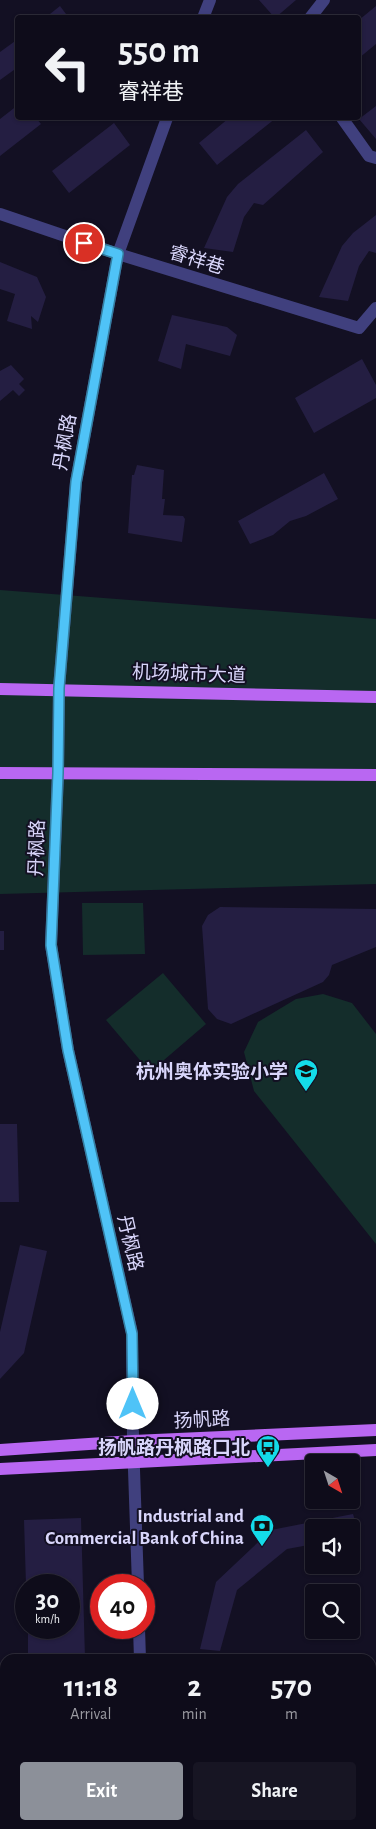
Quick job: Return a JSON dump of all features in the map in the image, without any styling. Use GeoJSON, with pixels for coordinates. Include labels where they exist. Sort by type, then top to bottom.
{"type":"FeatureCollection","features":[{"type":"Feature","properties":{"kind":"main road","name":"机场城市大道"},"geometry":{"type":"LineString","coordinates":[[0,689],[59,688],[376,697]]}},
{"type":"Feature","properties":{"kind":"main road"},"geometry":{"type":"LineString","coordinates":[[0,773],[376,775]]}},
{"type":"Feature","properties":{"kind":"main road","name":"扬帆路"},"geometry":{"type":"LineString","coordinates":[[0,1450],[133,1441],[376,1430]]}},
{"type":"Feature","properties":{"kind":"main road"},"geometry":{"type":"LineString","coordinates":[[0,1469],[376,1450]]}},
{"type":"Feature","properties":{"kind":"street"},"geometry":{"type":"LineString","coordinates":[[204,15],[210,0]]}},
{"type":"Feature","properties":{"kind":"street"},"geometry":{"type":"LineString","coordinates":[[312,15],[324,0]]}},
{"type":"Feature","properties":{"kind":"street","name":"丹枫路"},"geometry":{"type":"LineString","coordinates":[[138,1574],[133,1441],[132,1334],[68,1050],[51,945],[58,773],[59,688],[76,482],[118,254],[166,120]]}},
{"type":"Feature","properties":{"kind":"street"},"geometry":{"type":"LineString","coordinates":[[343,120],[369,156],[376,158]]}},
{"type":"Feature","properties":{"kind":"street","name":"睿祥巷"},"geometry":{"type":"LineString","coordinates":[[0,214],[118,254],[359,328],[376,308]]}},
{"type":"Feature","properties":{"kind":"street"},"geometry":{"type":"LineString","coordinates":[[139,1639],[140,1654]]}},
{"type":"Feature","properties":{"kind":"green space"},"geometry":{"type":"Polygon","coordinates":[[[0,590],[376,619],[376,884],[0,894],[0,590]]]}},
{"type":"Feature","properties":{"kind":"green space"},"geometry":{"type":"Polygon","coordinates":[[[82,903],[143,903],[145,954],[83,955],[82,903]]]}},
{"type":"Feature","properties":{"kind":"green space"},"geometry":{"type":"Polygon","coordinates":[[[163,973],[206,1024],[150,1072],[106,1020],[163,973]]]}},
{"type":"Feature","properties":{"kind":"green space"},"geometry":{"type":"Polygon","coordinates":[[[323,994],[352,1003],[376,1034],[376,1244],[254,1091],[244,1052],[258,1022],[296,999],[323,994]]]}},
{"type":"Feature","properties":{"kind":"building"},"geometry":{"type":"Polygon","coordinates":[[[259,0],[296,0],[278,15],[272,15],[259,0]]]}},
{"type":"Feature","properties":{"kind":"building"},"geometry":{"type":"Polygon","coordinates":[[[60,6],[67,15],[49,15],[60,6]]]}},
{"type":"Feature","properties":{"kind":"building"},"geometry":{"type":"Polygon","coordinates":[[[376,6],[376,44],[361,56],[361,18],[376,6]]]}},
{"type":"Feature","properties":{"kind":"building"},"geometry":{"type":"Polygon","coordinates":[[[15,41],[15,69],[0,80],[0,52],[15,41]]]}},
{"type":"Feature","properties":{"kind":"building"},"geometry":{"type":"Polygon","coordinates":[[[376,106],[376,139],[360,120],[376,106]]]}},
{"type":"Feature","properties":{"kind":"building"},"geometry":{"type":"Polygon","coordinates":[[[15,107],[15,120],[38,120],[41,124],[0,156],[0,119],[15,107]]]}},
{"type":"Feature","properties":{"kind":"building"},"geometry":{"type":"Polygon","coordinates":[[[227,120],[273,120],[217,165],[199,143],[227,120]]]}},
{"type":"Feature","properties":{"kind":"building"},"geometry":{"type":"Polygon","coordinates":[[[114,123],[130,145],[69,193],[52,171],[114,123]]]}},
{"type":"Feature","properties":{"kind":"building"},"geometry":{"type":"Polygon","coordinates":[[[306,130],[323,152],[263,205],[254,203],[244,217],[233,252],[204,248],[227,197],[238,184],[306,130]]]}},
{"type":"Feature","properties":{"kind":"building"},"geometry":{"type":"Polygon","coordinates":[[[376,215],[376,253],[369,251],[359,266],[348,301],[319,297],[342,246],[353,233],[376,215]]]}},
{"type":"Feature","properties":{"kind":"building"},"geometry":{"type":"Polygon","coordinates":[[[0,262],[37,277],[46,297],[38,322],[31,316],[32,329],[7,321],[15,294],[0,289],[0,262]]]}},
{"type":"Feature","properties":{"kind":"building"},"geometry":{"type":"Polygon","coordinates":[[[172,315],[227,327],[237,335],[230,356],[186,344],[181,369],[158,361],[172,315]]]}},
{"type":"Feature","properties":{"kind":"building"},"geometry":{"type":"Polygon","coordinates":[[[362,359],[376,385],[376,398],[314,433],[295,398],[362,359]]]}},
{"type":"Feature","properties":{"kind":"building"},"geometry":{"type":"Polygon","coordinates":[[[11,365],[24,379],[19,384],[25,390],[19,396],[13,390],[0,401],[0,371],[11,365]]]}},
{"type":"Feature","properties":{"kind":"building"},"geometry":{"type":"Polygon","coordinates":[[[137,465],[164,470],[162,499],[165,499],[163,515],[183,516],[185,519],[182,542],[128,533],[132,475],[134,475],[137,465]]]}},
{"type":"Feature","properties":{"kind":"building"},"geometry":{"type":"Polygon","coordinates":[[[324,473],[338,499],[306,516],[290,521],[273,535],[250,544],[238,521],[324,473]]]}},
{"type":"Feature","properties":{"kind":"building"},"geometry":{"type":"Polygon","coordinates":[[[220,907],[376,909],[376,947],[332,965],[329,975],[323,982],[231,1024],[217,1019],[208,1009],[202,926],[208,915],[220,907]]]}},
{"type":"Feature","properties":{"kind":"building"},"geometry":{"type":"Polygon","coordinates":[[[0,931],[4,931],[4,950],[0,950],[0,931]]]}},
{"type":"Feature","properties":{"kind":"building"},"geometry":{"type":"Polygon","coordinates":[[[0,1124],[17,1124],[19,1202],[0,1202],[0,1124]]]}},
{"type":"Feature","properties":{"kind":"building"},"geometry":{"type":"Polygon","coordinates":[[[20,1245],[47,1251],[24,1353],[0,1379],[0,1332],[20,1245]]]}},
{"type":"Feature","properties":{"kind":"building"},"geometry":{"type":"Polygon","coordinates":[[[353,1514],[354,1519],[327,1519],[353,1514]]]}},
{"type":"Feature","properties":{"kind":"building"},"geometry":{"type":"Polygon","coordinates":[[[81,1518],[85,1654],[28,1654],[28,1639],[80,1639],[80,1574],[26,1574],[24,1520],[81,1518]]]}},
{"type":"Feature","properties":{"kind":"building"},"geometry":{"type":"Polygon","coordinates":[[[305,1523],[305,1546],[287,1549],[237,1590],[220,1651],[200,1649],[216,1582],[271,1530],[305,1523]]]}},
{"type":"Feature","properties":{"kind":"place","name":"杭州奥体实验小学"},"geometry":{"type":"Point","coordinates":[306,1092]}},
{"type":"Feature","properties":{"kind":"place","name":"扬帆路丹枫路口北"},"geometry":{"type":"Point","coordinates":[268,1468]}},
{"type":"Feature","properties":{"kind":"place","name":"Industrial and Commercial Bank of China"},"geometry":{"type":"Point","coordinates":[262,1547]}},
{"type":"Feature","properties":{"kind":"route"},"geometry":{"type":"LineString","coordinates":[[84,243],[118,254],[76,482],[59,688],[58,773],[51,945],[68,1050],[132,1334],[133,1404]]}}]}
